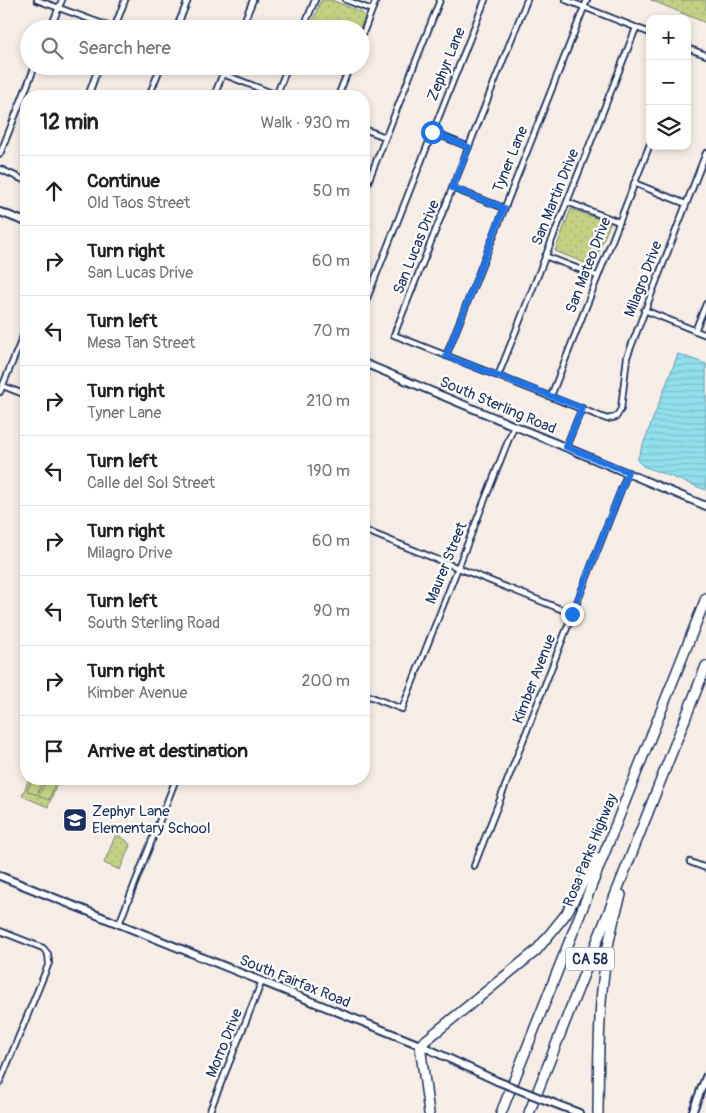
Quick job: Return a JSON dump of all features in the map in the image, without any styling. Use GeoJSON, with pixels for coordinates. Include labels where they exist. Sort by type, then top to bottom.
{"type":"FeatureCollection","features":[{"type":"Feature","properties":{"kind":"highway","name":"Rosa Parks Highway"},"geometry":{"type":"LineString","coordinates":[[501,1113],[706,598]]}},
{"type":"Feature","properties":{"kind":"highway","name":"CA 58"},"geometry":{"type":"LineString","coordinates":[[529,1113],[706,666]]}},
{"type":"Feature","properties":{"kind":"highway"},"geometry":{"type":"LineString","coordinates":[[598,1113],[599,1008],[605,954],[616,911],[651,805]]}},
{"type":"Feature","properties":{"kind":"highway"},"geometry":{"type":"LineString","coordinates":[[429,1113],[420,1045],[514,971],[547,940],[574,900],[617,818]]}},
{"type":"Feature","properties":{"kind":"street"},"geometry":{"type":"LineString","coordinates":[[38,0],[92,20]]}},
{"type":"Feature","properties":{"kind":"street"},"geometry":{"type":"LineString","coordinates":[[54,20],[62,0]]}},
{"type":"Feature","properties":{"kind":"street"},"geometry":{"type":"LineString","coordinates":[[117,20],[125,0]]}},
{"type":"Feature","properties":{"kind":"street"},"geometry":{"type":"LineString","coordinates":[[180,20],[188,0]]}},
{"type":"Feature","properties":{"kind":"street"},"geometry":{"type":"LineString","coordinates":[[245,20],[253,0]]}},
{"type":"Feature","properties":{"kind":"street"},"geometry":{"type":"LineString","coordinates":[[307,20],[315,0]]}},
{"type":"Feature","properties":{"kind":"street"},"geometry":{"type":"LineString","coordinates":[[346,0],[372,10]]}},
{"type":"Feature","properties":{"kind":"street"},"geometry":{"type":"LineString","coordinates":[[368,20],[376,0]]}},
{"type":"Feature","properties":{"kind":"street"},"geometry":{"type":"LineString","coordinates":[[370,176],[440,0]]}},
{"type":"Feature","properties":{"kind":"street","name":"Zephyr Lane"},"geometry":{"type":"LineString","coordinates":[[370,291],[485,0]]}},
{"type":"Feature","properties":{"kind":"street","name":"San Lucas Drive"},"geometry":{"type":"LineString","coordinates":[[446,356],[394,335],[527,0]]}},
{"type":"Feature","properties":{"kind":"street"},"geometry":{"type":"LineString","coordinates":[[566,0],[646,32]]}},
{"type":"Feature","properties":{"kind":"street","name":"Tyner Lane"},"geometry":{"type":"LineString","coordinates":[[446,356],[587,0]]}},
{"type":"Feature","properties":{"kind":"street","name":"San Martin Drive"},"geometry":{"type":"LineString","coordinates":[[498,376],[636,28]]}},
{"type":"Feature","properties":{"kind":"street"},"geometry":{"type":"LineString","coordinates":[[691,49],[706,55]]}},
{"type":"Feature","properties":{"kind":"street"},"geometry":{"type":"LineString","coordinates":[[25,90],[31,75]]}},
{"type":"Feature","properties":{"kind":"street"},"geometry":{"type":"LineString","coordinates":[[90,90],[96,75]]}},
{"type":"Feature","properties":{"kind":"street"},"geometry":{"type":"LineString","coordinates":[[152,90],[157,75]]}},
{"type":"Feature","properties":{"kind":"street"},"geometry":{"type":"LineString","coordinates":[[216,90],[223,75]]}},
{"type":"Feature","properties":{"kind":"street"},"geometry":{"type":"LineString","coordinates":[[225,75],[262,90]]}},
{"type":"Feature","properties":{"kind":"street"},"geometry":{"type":"LineString","coordinates":[[279,90],[285,75]]}},
{"type":"Feature","properties":{"kind":"street"},"geometry":{"type":"LineString","coordinates":[[340,90],[346,75]]}},
{"type":"Feature","properties":{"kind":"street"},"geometry":{"type":"LineString","coordinates":[[0,154],[20,104]]}},
{"type":"Feature","properties":{"kind":"street"},"geometry":{"type":"LineString","coordinates":[[370,131],[385,137]]}},
{"type":"Feature","properties":{"kind":"street"},"geometry":{"type":"LineString","coordinates":[[432,132],[469,147]]}},
{"type":"Feature","properties":{"kind":"street","name":"San Mateo Drive"},"geometry":{"type":"LineString","coordinates":[[551,396],[648,150]]}},
{"type":"Feature","properties":{"kind":"street","name":"Milagro Drive"},"geometry":{"type":"LineString","coordinates":[[582,408],[607,419],[616,417],[621,409],[627,357],[686,204],[704,164],[706,153]]}},
{"type":"Feature","properties":{"kind":"street"},"geometry":{"type":"LineString","coordinates":[[0,169],[20,178]]}},
{"type":"Feature","properties":{"kind":"street"},"geometry":{"type":"LineString","coordinates":[[634,183],[686,204]]}},
{"type":"Feature","properties":{"kind":"street"},"geometry":{"type":"LineString","coordinates":[[452,188],[504,208]]}},
{"type":"Feature","properties":{"kind":"street"},"geometry":{"type":"LineString","coordinates":[[567,202],[619,222]]}},
{"type":"Feature","properties":{"kind":"street"},"geometry":{"type":"LineString","coordinates":[[0,212],[20,220]]}},
{"type":"Feature","properties":{"kind":"street"},"geometry":{"type":"LineString","coordinates":[[546,256],[597,276]]}},
{"type":"Feature","properties":{"kind":"street"},"geometry":{"type":"LineString","coordinates":[[695,331],[706,304]]}},
{"type":"Feature","properties":{"kind":"street"},"geometry":{"type":"LineString","coordinates":[[644,310],[706,335]]}},
{"type":"Feature","properties":{"kind":"street"},"geometry":{"type":"LineString","coordinates":[[0,392],[20,344]]}},
{"type":"Feature","properties":{"kind":"street"},"geometry":{"type":"LineString","coordinates":[[446,356],[582,408],[566,447]]}},
{"type":"Feature","properties":{"kind":"street","name":"South Sterling Road"},"geometry":{"type":"LineString","coordinates":[[370,366],[706,506]]}},
{"type":"Feature","properties":{"kind":"street"},"geometry":{"type":"LineString","coordinates":[[3,386],[20,393]]}},
{"type":"Feature","properties":{"kind":"street","name":"Maurer Street"},"geometry":{"type":"LineString","coordinates":[[370,697],[402,710],[514,426]]}},
{"type":"Feature","properties":{"kind":"street","name":"Kimber Avenue"},"geometry":{"type":"LineString","coordinates":[[474,866],[628,472]]}},
{"type":"Feature","properties":{"kind":"street"},"geometry":{"type":"LineString","coordinates":[[370,532],[572,614]]}},
{"type":"Feature","properties":{"kind":"street"},"geometry":{"type":"LineString","coordinates":[[119,924],[174,785]]}},
{"type":"Feature","properties":{"kind":"street"},"geometry":{"type":"LineString","coordinates":[[690,862],[706,868]]}},
{"type":"Feature","properties":{"kind":"street","name":"South Fairfax Road"},"geometry":{"type":"LineString","coordinates":[[0,876],[420,1045],[497,1081],[579,1113]]}},
{"type":"Feature","properties":{"kind":"street"},"geometry":{"type":"LineString","coordinates":[[0,931],[43,948],[48,954],[49,964],[0,1082]]}},
{"type":"Feature","properties":{"kind":"street","name":"Morro Drive"},"geometry":{"type":"LineString","coordinates":[[209,1113],[262,981]]}},
{"type":"Feature","properties":{"kind":"street"},"geometry":{"type":"LineString","coordinates":[[692,1113],[706,1077]]}},
{"type":"Feature","properties":{"kind":"green space"},"geometry":{"type":"Polygon","coordinates":[[[321,0],[332,0],[365,16],[363,20],[313,20],[321,0]]]}},
{"type":"Feature","properties":{"kind":"green space"},"geometry":{"type":"Polygon","coordinates":[[[651,0],[706,0],[706,23],[691,17],[691,15],[651,0]]]}},
{"type":"Feature","properties":{"kind":"green space"},"geometry":{"type":"Polygon","coordinates":[[[571,209],[610,223],[593,266],[555,251],[571,209]]]}},
{"type":"Feature","properties":{"kind":"green space"},"geometry":{"type":"Polygon","coordinates":[[[27,785],[57,785],[48,807],[22,796],[27,785]]]}},
{"type":"Feature","properties":{"kind":"green space"},"geometry":{"type":"Polygon","coordinates":[[[30,785],[41,785],[37,795],[27,791],[30,785]]]}},
{"type":"Feature","properties":{"kind":"green space"},"geometry":{"type":"Polygon","coordinates":[[[44,785],[55,785],[49,800],[39,796],[44,785]]]}},
{"type":"Feature","properties":{"kind":"green space"},"geometry":{"type":"Polygon","coordinates":[[[116,834],[130,845],[120,870],[104,863],[116,834]]]}},
{"type":"Feature","properties":{"kind":"water"},"geometry":{"type":"Polygon","coordinates":[[[678,354],[706,364],[706,490],[643,466],[637,460],[678,354]]]}},
{"type":"Feature","properties":{"kind":"place","name":"Zephyr Lane Elementary School"},"geometry":{"type":"Point","coordinates":[75,820]}},
{"type":"Feature","properties":{"kind":"route"},"geometry":{"type":"LineString","coordinates":[[432,132],[469,147],[452,188],[504,208],[446,356],[582,408],[566,447],[628,472],[572,614]]}}]}
